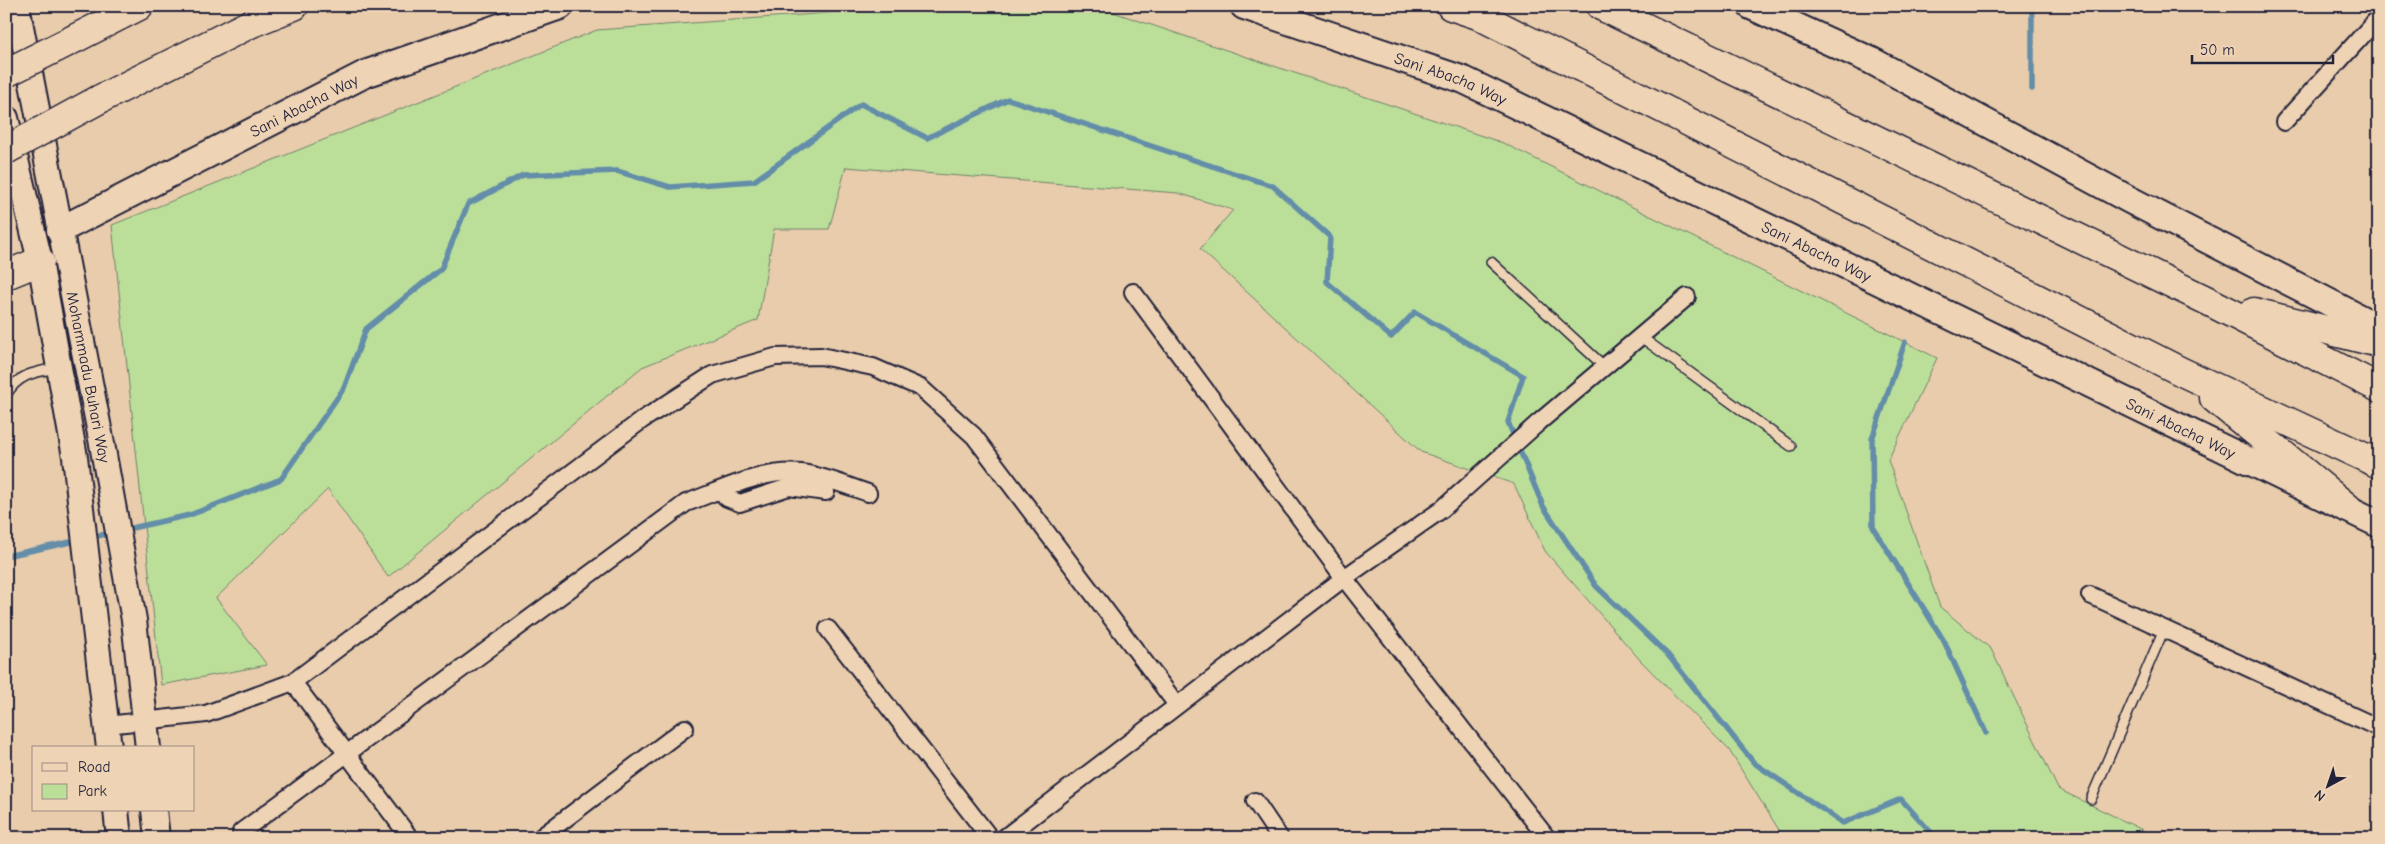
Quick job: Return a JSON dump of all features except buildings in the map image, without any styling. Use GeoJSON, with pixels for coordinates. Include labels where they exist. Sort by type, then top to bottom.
{"type":"FeatureCollection","features":[{"type":"Feature","properties":{"kind":"highway"},"geometry":{"type":"LineString","coordinates":[[6,73],[139,6]]}},
{"type":"Feature","properties":{"kind":"highway"},"geometry":{"type":"LineString","coordinates":[[6,150],[100,99],[252,23],[294,6]]}},
{"type":"Feature","properties":{"kind":"highway"},"geometry":{"type":"LineString","coordinates":[[1451,6],[1478,15],[2182,372],[2379,464]]}},
{"type":"Feature","properties":{"kind":"highway"},"geometry":{"type":"LineString","coordinates":[[1601,6],[2208,301],[2379,388]]}},
{"type":"Feature","properties":{"kind":"highway"},"geometry":{"type":"LineString","coordinates":[[6,275],[40,261]]}},
{"type":"Feature","properties":{"kind":"highway"},"geometry":{"type":"LineString","coordinates":[[2208,301],[2379,343]]}},
{"type":"Feature","properties":{"kind":"highway"},"geometry":{"type":"LineString","coordinates":[[2182,372],[2348,508]]}},
{"type":"Feature","properties":{"kind":"main road","name":"Mohammadu Buhari Way"},"geometry":{"type":"LineString","coordinates":[[17,6],[102,444],[134,620],[148,746]]}},
{"type":"Feature","properties":{"kind":"main road","name":"Sani Abacha Way"},"geometry":{"type":"LineString","coordinates":[[60,230],[365,74],[560,6]]}},
{"type":"Feature","properties":{"kind":"main road","name":"Sani Abacha Way"},"geometry":{"type":"LineString","coordinates":[[1244,6],[1464,80],[2379,524]]}},
{"type":"Feature","properties":{"kind":"main road"},"geometry":{"type":"LineString","coordinates":[[1751,6],[1872,61],[2130,200],[2379,328]]}},
{"type":"Feature","properties":{"kind":"main road","name":"Mohammadu Buhari Way"},"geometry":{"type":"LineString","coordinates":[[6,118],[40,261],[75,457],[108,737]]}},
{"type":"Feature","properties":{"kind":"main road"},"geometry":{"type":"LineString","coordinates":[[116,812],[119,838]]}},
{"type":"Feature","properties":{"kind":"main road"},"geometry":{"type":"LineString","coordinates":[[154,812],[156,838]]}},
{"type":"Feature","properties":{"kind":"street"},"geometry":{"type":"LineString","coordinates":[[2284,122],[2379,17]]}},
{"type":"Feature","properties":{"kind":"street"},"geometry":{"type":"LineString","coordinates":[[1133,292],[1344,578],[1546,838]]}},
{"type":"Feature","properties":{"kind":"street"},"geometry":{"type":"LineString","coordinates":[[1004,838],[1344,578],[1441,510],[1538,423],[1606,368],[1687,297]]}},
{"type":"Feature","properties":{"kind":"street"},"geometry":{"type":"LineString","coordinates":[[108,737],[145,721],[206,714],[293,682],[642,420],[712,375],[775,357],[822,356],[873,367],[921,388],[974,436],[1176,705]]}},
{"type":"Feature","properties":{"kind":"street"},"geometry":{"type":"LineString","coordinates":[[241,832],[686,503],[757,477],[786,472],[818,476],[868,493]]}},
{"type":"Feature","properties":{"kind":"street"},"geometry":{"type":"LineString","coordinates":[[719,490],[727,498],[740,503],[789,487],[826,492]]}},
{"type":"Feature","properties":{"kind":"street"},"geometry":{"type":"LineString","coordinates":[[2090,595],[2379,728]]}},
{"type":"Feature","properties":{"kind":"street"},"geometry":{"type":"LineString","coordinates":[[828,629],[990,838]]}},
{"type":"Feature","properties":{"kind":"street"},"geometry":{"type":"LineString","coordinates":[[293,682],[410,838]]}},
{"type":"Feature","properties":{"kind":"street"},"geometry":{"type":"LineString","coordinates":[[540,838],[685,728]]}},
{"type":"Feature","properties":{"kind":"street"},"geometry":{"type":"LineString","coordinates":[[1255,801],[1280,838]]}},
{"type":"Feature","properties":{"kind":"lane"},"geometry":{"type":"LineString","coordinates":[[1492,262],[1606,368]]}},
{"type":"Feature","properties":{"kind":"lane"},"geometry":{"type":"LineString","coordinates":[[1641,337],[1791,446]]}},
{"type":"Feature","properties":{"kind":"lane"},"geometry":{"type":"LineString","coordinates":[[6,394],[13,383],[27,373],[60,367]]}},
{"type":"Feature","properties":{"kind":"lane"},"geometry":{"type":"LineString","coordinates":[[2091,799],[2164,629]]}},
{"type":"Feature","properties":{"kind":"green space"},"geometry":{"type":"Polygon","coordinates":[[[924,6],[1095,6],[1503,143],[1937,358],[1888,460],[1940,607],[1991,649],[2058,789],[2159,838],[1784,838],[1729,750],[1641,661],[1545,551],[1514,484],[1421,452],[1200,249],[1233,210],[1178,193],[846,167],[829,229],[774,229],[758,320],[642,367],[388,577],[328,489],[216,598],[267,665],[161,685],[112,225],[597,30],[924,6]]]}},
{"type":"Feature","properties":{"kind":"waterway"},"geometry":{"type":"LineString","coordinates":[[2032,6],[2032,89]]}},
{"type":"Feature","properties":{"kind":"waterway"},"geometry":{"type":"LineString","coordinates":[[123,530],[190,515],[281,479],[344,388],[366,329],[441,269],[468,204],[523,175],[617,171],[670,187],[754,181],[861,104],[927,138],[1008,99],[1273,186],[1330,237],[1327,282],[1391,337],[1415,312],[1523,376],[1508,422],[1543,506],[1596,586],[1668,655],[1754,763],[1843,823],[1901,799],[1936,838]]}},
{"type":"Feature","properties":{"kind":"waterway"},"geometry":{"type":"LineString","coordinates":[[1905,342],[1872,439],[1873,527],[1944,641],[1986,733]]}},
{"type":"Feature","properties":{"kind":"waterway"},"geometry":{"type":"LineString","coordinates":[[89,538],[114,532]]}},
{"type":"Feature","properties":{"kind":"waterway"},"geometry":{"type":"LineString","coordinates":[[6,556],[80,540]]}}]}
